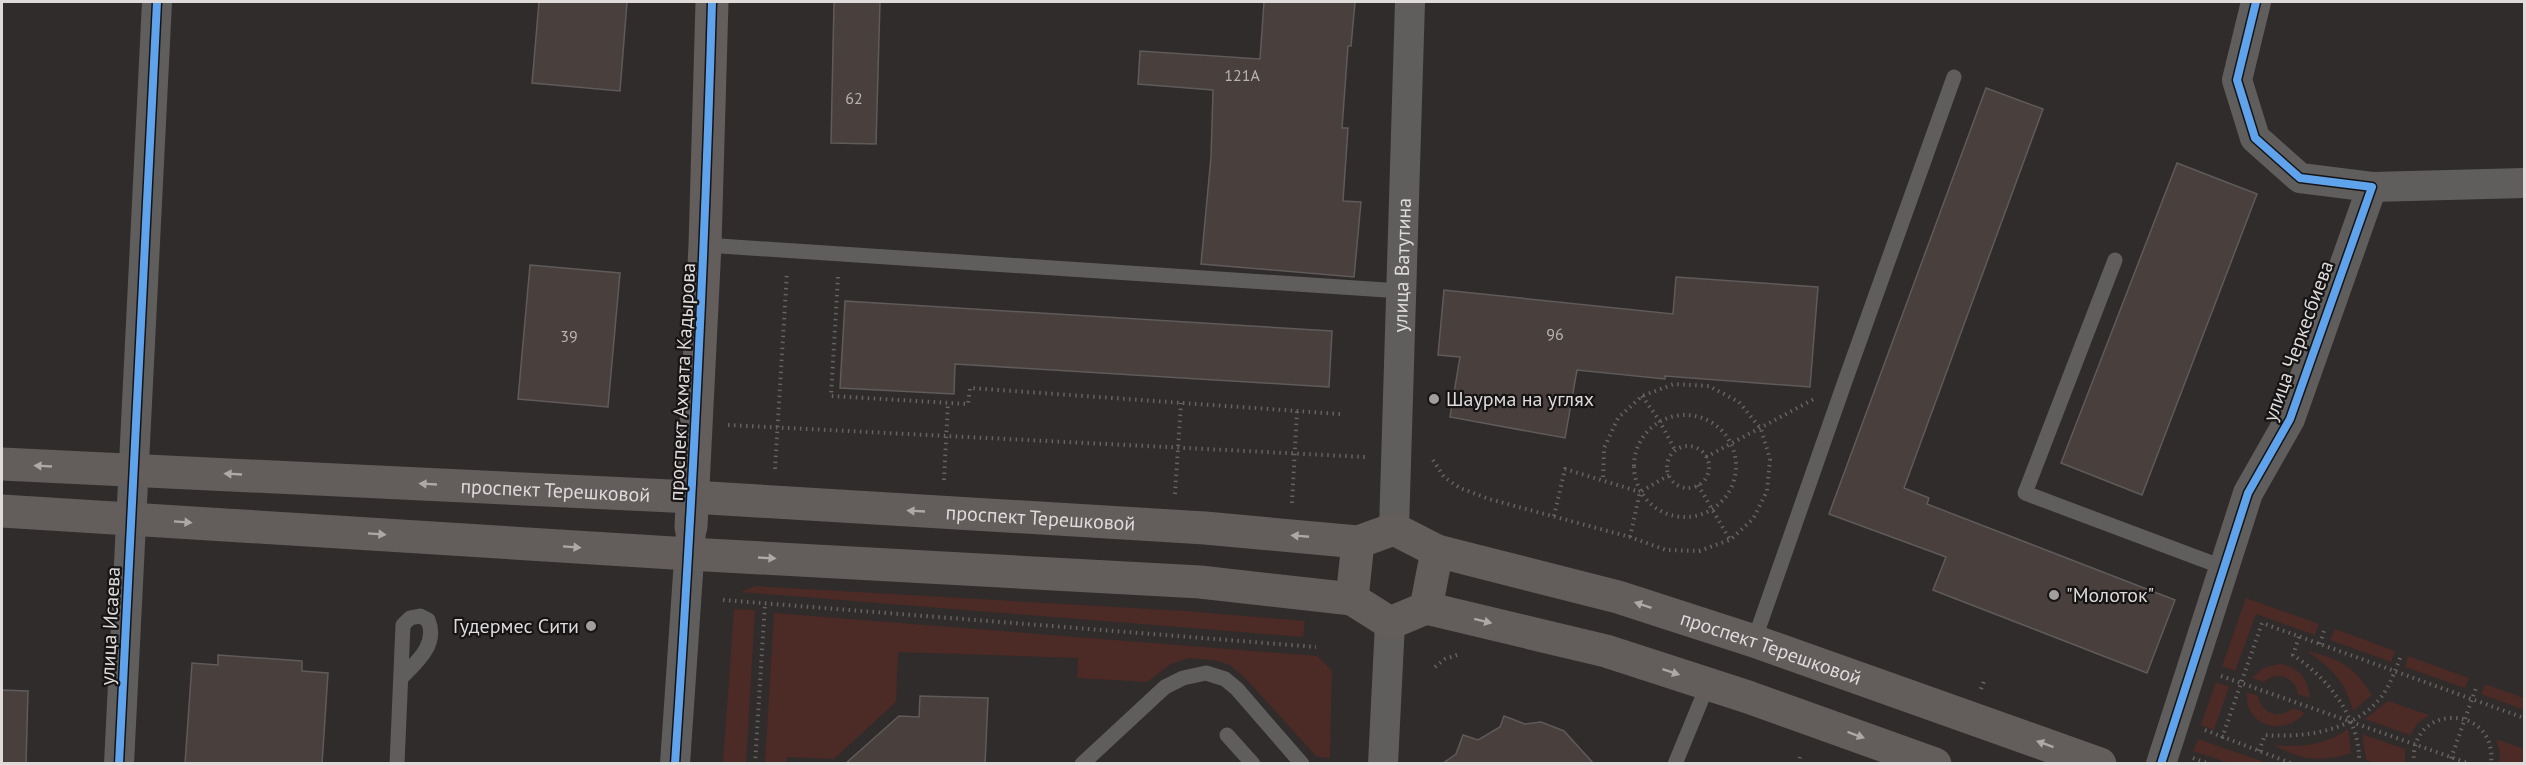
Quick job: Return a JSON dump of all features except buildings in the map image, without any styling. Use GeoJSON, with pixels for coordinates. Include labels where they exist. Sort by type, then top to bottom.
{"type":"FeatureCollection","features":[{"type":"Feature","properties":{"kind":"main road","name":"проспект Ахмата Кадырова"},"geometry":{"type":"LineString","coordinates":[[691,526],[705,245],[712,2]]}},
{"type":"Feature","properties":{"kind":"main road","name":"проспект Терешковой"},"geometry":{"type":"LineString","coordinates":[[2,464],[134,493],[691,526],[1352,599]]}},
{"type":"Feature","properties":{"kind":"main road","name":"проспект Терешковой"},"geometry":{"type":"LineString","coordinates":[[2,511],[134,493],[691,526],[1205,528],[1358,542]]}},
{"type":"Feature","properties":{"kind":"main road"},"geometry":{"type":"LineString","coordinates":[[1426,608],[1437,550],[1394,529],[1358,542],[1352,599],[1390,623],[1426,608],[1606,651],[1708,684],[1935,764]]}},
{"type":"Feature","properties":{"kind":"main road","name":"проспект Терешковой"},"geometry":{"type":"LineString","coordinates":[[1437,550],[1618,597],[1754,641],[2100,764]]}},
{"type":"Feature","properties":{"kind":"street","name":"улица Исаева"},"geometry":{"type":"LineString","coordinates":[[120,764],[157,2]]}},
{"type":"Feature","properties":{"kind":"street","name":"улица Ватутина"},"geometry":{"type":"LineString","coordinates":[[1394,529],[1410,2]]}},
{"type":"Feature","properties":{"kind":"street"},"geometry":{"type":"LineString","coordinates":[[2256,2],[2237,80],[2255,138],[2300,178],[2372,187],[2524,183]]}},
{"type":"Feature","properties":{"kind":"street","name":"улица Черкесбиева"},"geometry":{"type":"LineString","coordinates":[[2162,764],[2248,493],[2290,419],[2372,187]]}},
{"type":"Feature","properties":{"kind":"street","name":"проспект Ахмата Кадырова"},"geometry":{"type":"LineString","coordinates":[[675,764],[691,526]]}},
{"type":"Feature","properties":{"kind":"street"},"geometry":{"type":"LineString","coordinates":[[1383,764],[1390,623]]}},
{"type":"Feature","properties":{"kind":"lane"},"geometry":{"type":"LineString","coordinates":[[1754,641],[1954,77]]}},
{"type":"Feature","properties":{"kind":"lane"},"geometry":{"type":"LineString","coordinates":[[705,245],[1401,291]]}},
{"type":"Feature","properties":{"kind":"lane"},"geometry":{"type":"LineString","coordinates":[[2115,260],[2025,493],[2224,568]]}},
{"type":"Feature","properties":{"kind":"lane"},"geometry":{"type":"LineString","coordinates":[[1082,764],[1165,687],[1183,678],[1206,673],[1225,679],[1237,689],[1302,764]]}},
{"type":"Feature","properties":{"kind":"lane"},"geometry":{"type":"LineString","coordinates":[[397,764],[402,676]]}},
{"type":"Feature","properties":{"kind":"lane"},"geometry":{"type":"LineString","coordinates":[[1675,764],[1708,684]]}},
{"type":"Feature","properties":{"kind":"lane"},"geometry":{"type":"LineString","coordinates":[[1227,735],[1253,764]]}},
{"type":"Feature","properties":{"kind":"path"},"geometry":{"type":"LineString","coordinates":[[775,469],[787,268],[797,269]]}},
{"type":"Feature","properties":{"kind":"path"},"geometry":{"type":"LineString","coordinates":[[839,272],[831,396],[968,404],[970,387],[1340,414]]}},
{"type":"Feature","properties":{"kind":"path"},"geometry":{"type":"LineString","coordinates":[[1432,460],[1444,477],[1460,488],[1489,499],[1630,537],[1666,550],[1699,551],[1730,540],[1753,519],[1767,490],[1770,459],[1761,429],[1739,402],[1708,386],[1674,384],[1642,396],[1618,418],[1604,448],[1603,481]]}},
{"type":"Feature","properties":{"kind":"path"},"geometry":{"type":"LineString","coordinates":[[1706,457],[1844,384]]}},
{"type":"Feature","properties":{"kind":"path"},"geometry":{"type":"LineString","coordinates":[[1642,396],[1659,420],[1675,450]]}},
{"type":"Feature","properties":{"kind":"path"},"geometry":{"type":"LineString","coordinates":[[944,480],[948,403]]}},
{"type":"Feature","properties":{"kind":"path"},"geometry":{"type":"LineString","coordinates":[[1175,495],[1181,403]]}},
{"type":"Feature","properties":{"kind":"path"},"geometry":{"type":"LineString","coordinates":[[1292,502],[1298,411]]}},
{"type":"Feature","properties":{"kind":"path"},"geometry":{"type":"LineString","coordinates":[[727,435],[728,414]]}},
{"type":"Feature","properties":{"kind":"path"},"geometry":{"type":"LineString","coordinates":[[1679,414],[1700,416],[1718,426],[1731,444],[1736,462],[1734,481],[1726,498],[1712,511],[1692,518],[1672,516],[1653,508],[1640,492],[1633,473],[1634,452],[1644,434],[1659,420],[1679,414]]}},
{"type":"Feature","properties":{"kind":"path"},"geometry":{"type":"LineString","coordinates":[[728,425],[1370,457]]}},
{"type":"Feature","properties":{"kind":"path"},"geometry":{"type":"LineString","coordinates":[[1689,446],[1696,447],[1706,457],[1708,472],[1698,485],[1690,488],[1681,487],[1669,475],[1667,466],[1675,450],[1689,446]]}},
{"type":"Feature","properties":{"kind":"path"},"geometry":{"type":"LineString","coordinates":[[1554,516],[1565,469],[1640,492],[1669,475]]}},
{"type":"Feature","properties":{"kind":"path"},"geometry":{"type":"LineString","coordinates":[[1698,485],[1730,540]]}},
{"type":"Feature","properties":{"kind":"path"},"geometry":{"type":"LineString","coordinates":[[1630,537],[1640,492]]}},
{"type":"Feature","properties":{"kind":"path"},"geometry":{"type":"LineString","coordinates":[[723,600],[1316,647]]}},
{"type":"Feature","properties":{"kind":"path"},"geometry":{"type":"LineString","coordinates":[[755,764],[765,603]]}},
{"type":"Feature","properties":{"kind":"path"},"geometry":{"type":"LineString","coordinates":[[2293,764],[2279,761],[2222,738],[2262,624],[2524,718]]}},
{"type":"Feature","properties":{"kind":"path"},"geometry":{"type":"LineString","coordinates":[[2320,644],[2324,631]]}},
{"type":"Feature","properties":{"kind":"path"},"geometry":{"type":"LineString","coordinates":[[2299,637],[2293,655],[2325,680],[2338,698],[2356,737],[2358,764]]}},
{"type":"Feature","properties":{"kind":"path"},"geometry":{"type":"LineString","coordinates":[[1435,667],[1445,659],[1457,655]]}},
{"type":"Feature","properties":{"kind":"path"},"geometry":{"type":"LineString","coordinates":[[2259,751],[2265,735],[2284,736],[2327,731],[2350,721],[2370,708],[2382,696],[2400,658]]}},
{"type":"Feature","properties":{"kind":"path"},"geometry":{"type":"LineString","coordinates":[[2212,672],[2470,764]]}},
{"type":"Feature","properties":{"kind":"path"},"geometry":{"type":"LineString","coordinates":[[2449,764],[2477,685]]}},
{"type":"Feature","properties":{"kind":"path"},"geometry":{"type":"LineString","coordinates":[[2414,764],[2415,744],[2420,735],[2435,721],[2445,718],[2465,719],[2486,735],[2492,752],[2491,764]]}},
{"type":"Feature","properties":{"kind":"path"},"geometry":{"type":"LineString","coordinates":[[1798,764],[1800,757]]}},
{"type":"Feature","properties":{"kind":"shaded area"},"geometry":{"type":"Polygon","coordinates":[[[755,586],[1186,611],[1305,621],[1303,637],[740,592],[755,586]]]}},
{"type":"Feature","properties":{"kind":"shaded area"},"geometry":{"type":"Polygon","coordinates":[[[2246,598],[2319,624],[2315,635],[2256,614],[2235,671],[2222,666],[2246,598]]]}},
{"type":"Feature","properties":{"kind":"shaded area"},"geometry":{"type":"Polygon","coordinates":[[[734,609],[755,610],[746,763],[723,763],[734,609]]]}},
{"type":"Feature","properties":{"kind":"shaded area"},"geometry":{"type":"Polygon","coordinates":[[[774,613],[1317,656],[1332,670],[1330,758],[1317,757],[1247,680],[1230,665],[1214,660],[1189,658],[1171,664],[1147,682],[1077,678],[1078,658],[898,652],[896,702],[834,759],[787,757],[786,763],[765,763],[774,613]]]}},
{"type":"Feature","properties":{"kind":"shaded area"},"geometry":{"type":"Polygon","coordinates":[[[2335,629],[2395,651],[2391,662],[2330,640],[2335,629]]]}},
{"type":"Feature","properties":{"kind":"shaded area"},"geometry":{"type":"Polygon","coordinates":[[[2306,651],[2337,660],[2345,665],[2359,677],[2372,695],[2353,711],[2346,692],[2336,676],[2306,651]]]}},
{"type":"Feature","properties":{"kind":"shaded area"},"geometry":{"type":"Polygon","coordinates":[[[2408,656],[2469,678],[2465,688],[2405,667],[2408,656]]]}},
{"type":"Feature","properties":{"kind":"shaded area"},"geometry":{"type":"Polygon","coordinates":[[[2279,664],[2292,667],[2305,679],[2310,698],[2298,694],[2293,683],[2285,677],[2274,676],[2264,682],[2252,678],[2263,668],[2279,664]]]}},
{"type":"Feature","properties":{"kind":"shaded area"},"geometry":{"type":"Polygon","coordinates":[[[2216,682],[2229,687],[2214,730],[2201,725],[2216,682]]]}},
{"type":"Feature","properties":{"kind":"shaded area"},"geometry":{"type":"Polygon","coordinates":[[[2485,684],[2524,698],[2524,710],[2481,694],[2485,684]]]}},
{"type":"Feature","properties":{"kind":"shaded area"},"geometry":{"type":"Polygon","coordinates":[[[2247,692],[2258,696],[2263,707],[2272,713],[2282,714],[2293,708],[2305,713],[2287,725],[2267,725],[2252,713],[2248,704],[2247,692]]]}},
{"type":"Feature","properties":{"kind":"shaded area"},"geometry":{"type":"Polygon","coordinates":[[[2388,701],[2429,715],[2417,724],[2410,735],[2365,719],[2388,701]]]}},
{"type":"Feature","properties":{"kind":"shaded area"},"geometry":{"type":"Polygon","coordinates":[[[2348,729],[2351,753],[2340,756],[2320,759],[2302,757],[2273,745],[2293,746],[2322,742],[2348,729]]]}},
{"type":"Feature","properties":{"kind":"shaded area"},"geometry":{"type":"Polygon","coordinates":[[[2362,734],[2405,749],[2405,763],[2376,763],[2366,760],[2362,734]]]}},
{"type":"Feature","properties":{"kind":"shaded area"},"geometry":{"type":"Polygon","coordinates":[[[2198,739],[2267,763],[2229,763],[2193,751],[2198,739]]]}},
{"type":"Feature","properties":{"kind":"shaded area"},"geometry":{"type":"Polygon","coordinates":[[[2496,739],[2524,749],[2524,763],[2499,763],[2500,753],[2496,739]]]}},
{"type":"Feature","properties":{"kind":"cycle path"},"geometry":{"type":"LineString","coordinates":[[119,764],[157,2]]}},
{"type":"Feature","properties":{"kind":"cycle path"},"geometry":{"type":"LineString","coordinates":[[675,764],[697,383],[712,2]]}},
{"type":"Feature","properties":{"kind":"cycle path"},"geometry":{"type":"LineString","coordinates":[[2161,764],[2248,493],[2290,419],[2372,187],[2300,178],[2255,138],[2237,80],[2256,2]]}},
{"type":"Feature","properties":{"kind":"place","name":"Шаурма на углях"},"geometry":{"type":"Point","coordinates":[1434,399]}},
{"type":"Feature","properties":{"kind":"place","name":"\"Молоток\""},"geometry":{"type":"Point","coordinates":[2054,595]}},
{"type":"Feature","properties":{"kind":"place","name":"Гудермес Сити"},"geometry":{"type":"Point","coordinates":[591,626]}}]}
